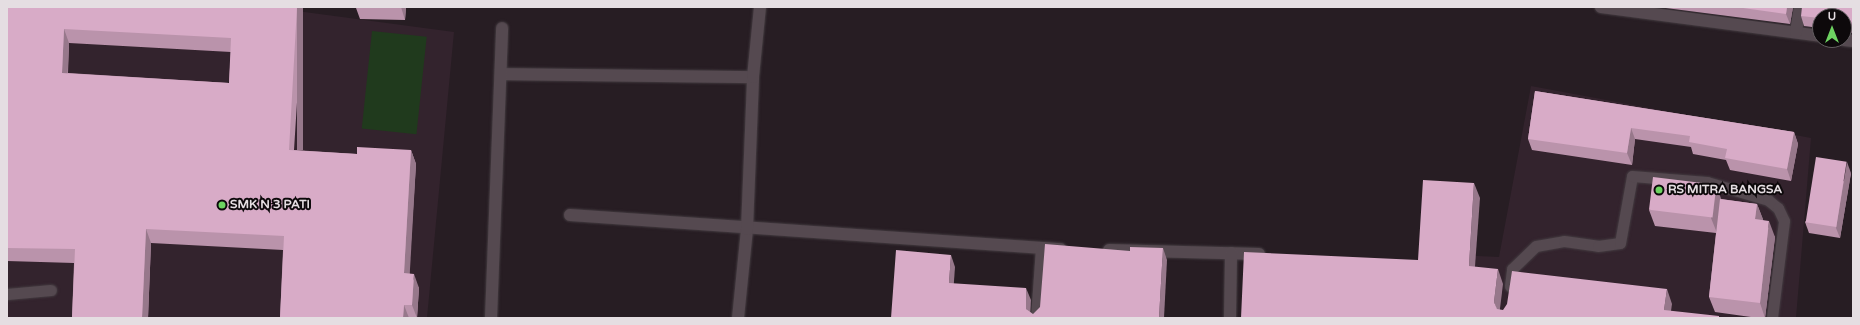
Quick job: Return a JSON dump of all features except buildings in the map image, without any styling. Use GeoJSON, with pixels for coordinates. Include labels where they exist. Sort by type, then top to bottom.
{"type":"FeatureCollection","features":[{"type":"Feature","properties":{"kind":"street"},"geometry":{"type":"LineString","coordinates":[[738,318],[747,229],[753,77],[760,7]]}},
{"type":"Feature","properties":{"kind":"street"},"geometry":{"type":"LineString","coordinates":[[1601,7],[1812,35]]}},
{"type":"Feature","properties":{"kind":"street"},"geometry":{"type":"LineString","coordinates":[[1796,32],[1800,7]]}},
{"type":"Feature","properties":{"kind":"street"},"geometry":{"type":"LineString","coordinates":[[491,318],[502,28]]}},
{"type":"Feature","properties":{"kind":"street"},"geometry":{"type":"LineString","coordinates":[[500,74],[753,77]]}},
{"type":"Feature","properties":{"kind":"street"},"geometry":{"type":"LineString","coordinates":[[570,215],[747,229],[1074,249]]}},
{"type":"Feature","properties":{"kind":"street"},"geometry":{"type":"LineString","coordinates":[[1036,318],[1042,248]]}},
{"type":"Feature","properties":{"kind":"street"},"geometry":{"type":"LineString","coordinates":[[1098,250],[1270,254]]}},
{"type":"Feature","properties":{"kind":"street"},"geometry":{"type":"LineString","coordinates":[[1230,318],[1231,253]]}},
{"type":"Feature","properties":{"kind":"lane"},"geometry":{"type":"LineString","coordinates":[[1509,297],[1512,269],[1536,246],[1564,241],[1598,246],[1620,243],[1632,176],[1707,182],[1768,200],[1778,208],[1784,221],[1772,318]]}},
{"type":"Feature","properties":{"kind":"lane"},"geometry":{"type":"LineString","coordinates":[[7,294],[51,290]]}},
{"type":"Feature","properties":{"kind":"shaded area","name":"SMK N 3 PATI"},"geometry":{"type":"Polygon","coordinates":[[[7,7],[297,11],[454,32],[427,318],[7,318],[7,7]]]}},
{"type":"Feature","properties":{"kind":"shaded area","name":"RS MITRA BANGSA"},"geometry":{"type":"Polygon","coordinates":[[[1531,86],[1811,138],[1796,318],[1428,318],[1435,254],[1499,257],[1531,86]]]}},
{"type":"Feature","properties":{"kind":"green space"},"geometry":{"type":"Polygon","coordinates":[[[372,31],[427,37],[416,134],[362,128],[372,31]]]}},
{"type":"Feature","properties":{"kind":"place","name":"RS MITRA BANGSA"},"geometry":{"type":"Point","coordinates":[1659,190]}},
{"type":"Feature","properties":{"kind":"place","name":"SMK N 3 PATI"},"geometry":{"type":"Point","coordinates":[222,205]}}]}
